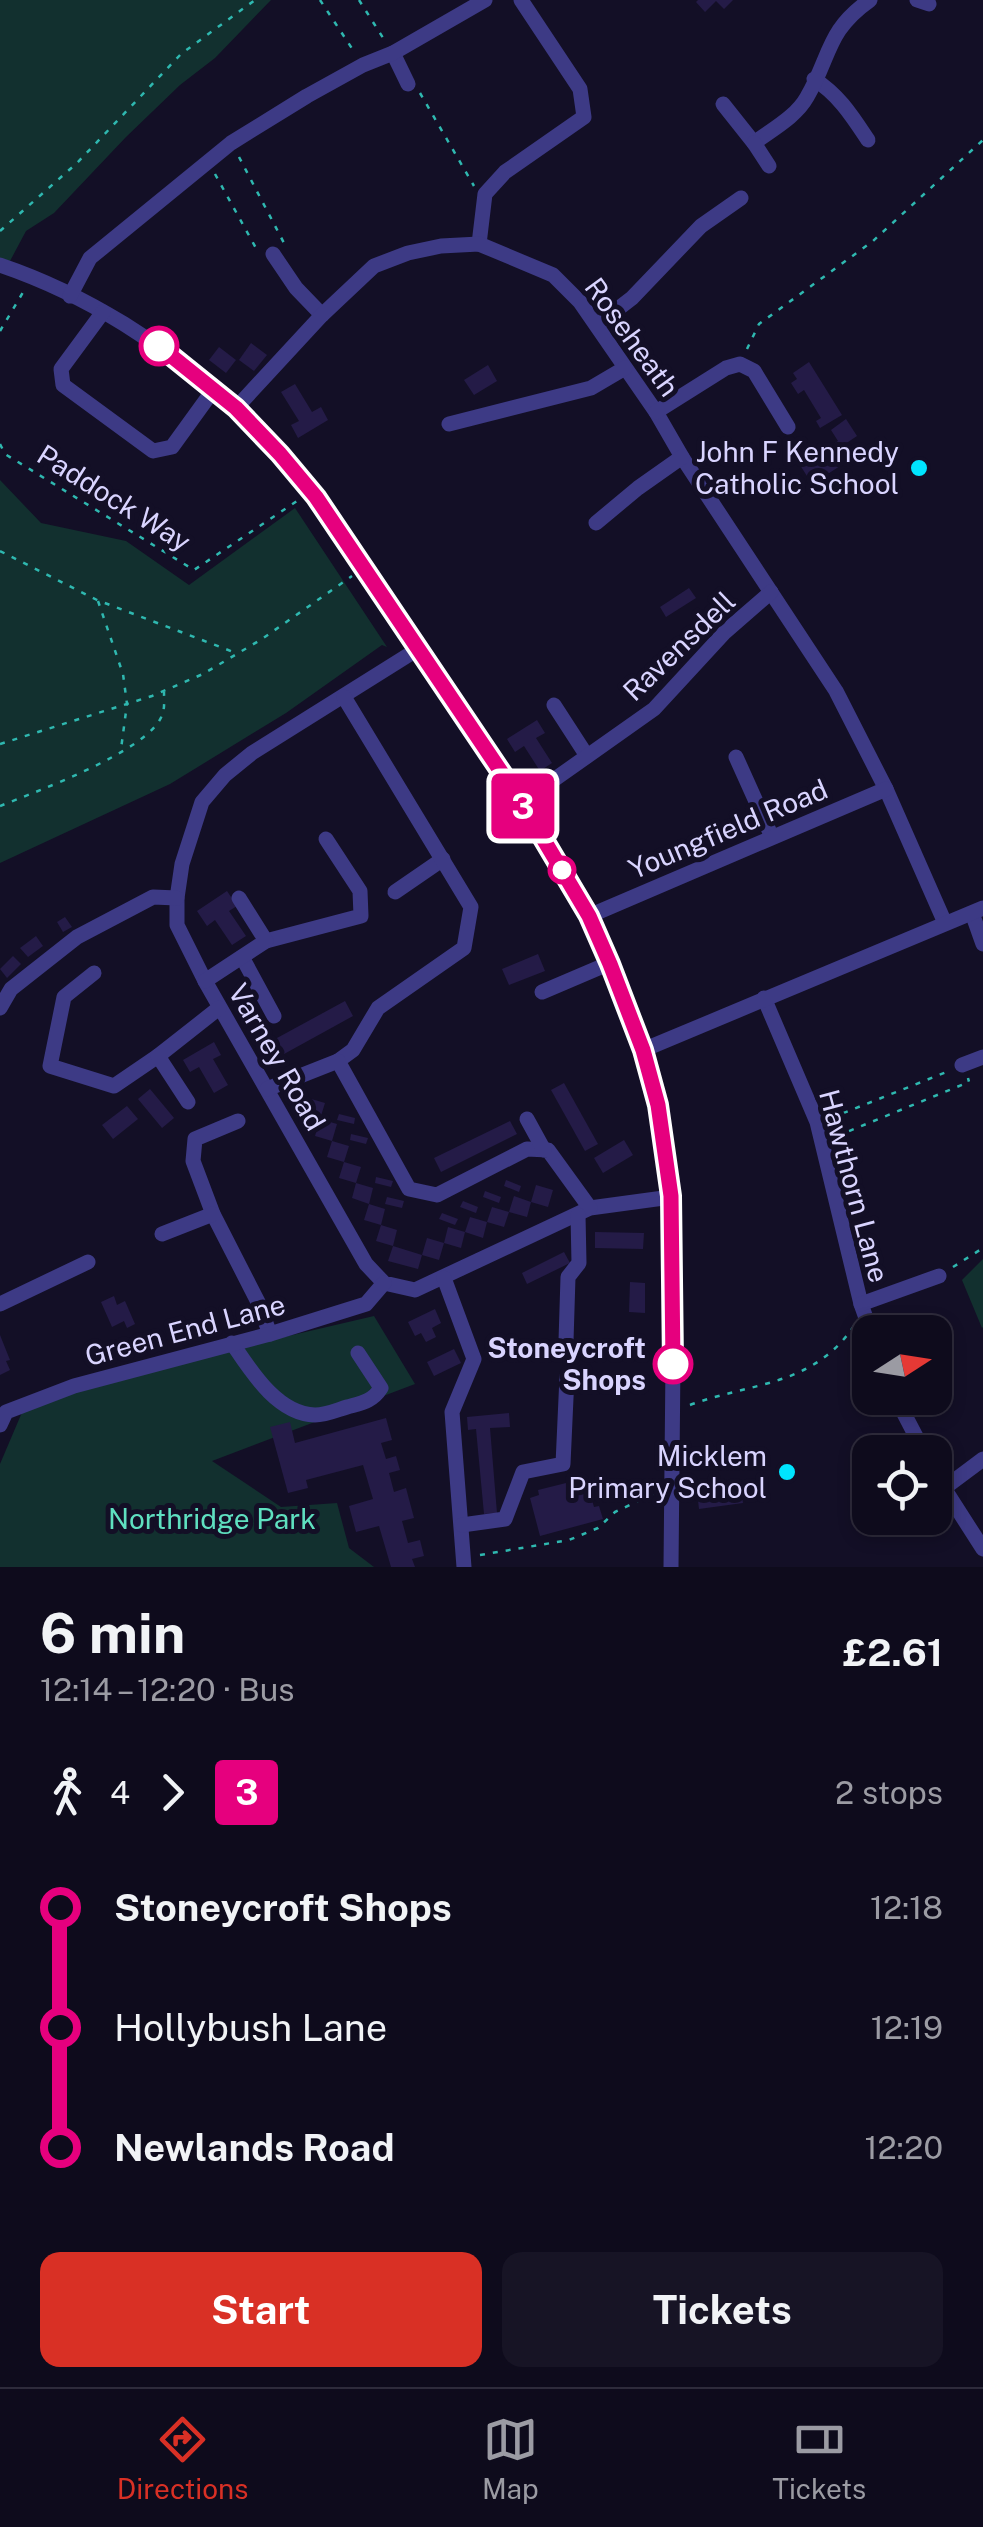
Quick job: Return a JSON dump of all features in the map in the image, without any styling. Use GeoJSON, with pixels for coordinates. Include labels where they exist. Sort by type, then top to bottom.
{"type":"FeatureCollection","features":[{"type":"Feature","properties":{"kind":"street"},"geometry":{"type":"LineString","coordinates":[[70,296],[90,258],[231,143],[484,0]]}},
{"type":"Feature","properties":{"kind":"street"},"geometry":{"type":"LineString","coordinates":[[479,244],[485,194],[505,172],[584,117],[580,88],[520,0]]}},
{"type":"Feature","properties":{"kind":"street"},"geometry":{"type":"LineString","coordinates":[[754,143],[808,97],[830,42],[849,15],[870,0]]}},
{"type":"Feature","properties":{"kind":"street"},"geometry":{"type":"LineString","coordinates":[[393,53],[408,84]]}},
{"type":"Feature","properties":{"kind":"street"},"geometry":{"type":"LineString","coordinates":[[814,79],[838,97],[868,140]]}},
{"type":"Feature","properties":{"kind":"street"},"geometry":{"type":"LineString","coordinates":[[723,104],[769,166]]}},
{"type":"Feature","properties":{"kind":"street"},"geometry":{"type":"LineString","coordinates":[[597,325],[632,298],[702,226],[741,198]]}},
{"type":"Feature","properties":{"kind":"street","name":"Roseheath"},"geometry":{"type":"LineString","coordinates":[[236,408],[374,266],[440,246],[479,244],[553,275],[597,325],[836,691],[886,789],[945,923]]}},
{"type":"Feature","properties":{"kind":"street"},"geometry":{"type":"LineString","coordinates":[[273,254],[296,288],[322,316]]}},
{"type":"Feature","properties":{"kind":"street"},"geometry":{"type":"LineString","coordinates":[[0,265],[104,312],[159,346],[236,408],[280,454],[364,568],[522,803],[589,916],[643,1050],[658,1105],[671,1196],[671,1567]]}},
{"type":"Feature","properties":{"kind":"street"},"geometry":{"type":"LineString","coordinates":[[104,312],[62,369],[62,385],[153,452],[172,447],[214,389]]}},
{"type":"Feature","properties":{"kind":"street"},"geometry":{"type":"LineString","coordinates":[[656,412],[726,368],[740,364],[754,371],[788,427]]}},
{"type":"Feature","properties":{"kind":"street"},"geometry":{"type":"LineString","coordinates":[[449,424],[591,388],[624,368]]}},
{"type":"Feature","properties":{"kind":"street"},"geometry":{"type":"LineString","coordinates":[[596,523],[682,457]]}},
{"type":"Feature","properties":{"kind":"street","name":"Ravensdell"},"geometry":{"type":"LineString","coordinates":[[522,803],[654,710],[725,632],[772,592]]}},
{"type":"Feature","properties":{"kind":"street","name":"Varney Road"},"geometry":{"type":"LineString","coordinates":[[384,1283],[366,1264],[218,1008],[176,925],[177,898],[182,864],[202,802],[224,775],[252,753],[418,649]]}},
{"type":"Feature","properties":{"kind":"street"},"geometry":{"type":"LineString","coordinates":[[267,1089],[338,1061],[352,1050],[378,1008],[464,948],[471,907],[344,697]]}},
{"type":"Feature","properties":{"kind":"street"},"geometry":{"type":"LineString","coordinates":[[554,706],[587,756]]}},
{"type":"Feature","properties":{"kind":"street"},"geometry":{"type":"LineString","coordinates":[[736,758],[772,838]]}},
{"type":"Feature","properties":{"kind":"street","name":"Youngfield Road"},"geometry":{"type":"LineString","coordinates":[[589,916],[886,789]]}},
{"type":"Feature","properties":{"kind":"street"},"geometry":{"type":"LineString","coordinates":[[204,981],[266,941],[360,916],[360,891],[326,839]]}},
{"type":"Feature","properties":{"kind":"street"},"geometry":{"type":"LineString","coordinates":[[395,892],[444,859]]}},
{"type":"Feature","properties":{"kind":"street"},"geometry":{"type":"LineString","coordinates":[[0,1008],[11,989],[78,937],[152,898],[177,898]]}},
{"type":"Feature","properties":{"kind":"street"},"geometry":{"type":"LineString","coordinates":[[239,898],[266,941]]}},
{"type":"Feature","properties":{"kind":"street"},"geometry":{"type":"LineString","coordinates":[[643,1050],[977,910],[983,944]]}},
{"type":"Feature","properties":{"kind":"street"},"geometry":{"type":"LineString","coordinates":[[242,956],[274,1016]]}},
{"type":"Feature","properties":{"kind":"street"},"geometry":{"type":"LineString","coordinates":[[542,992],[610,964]]}},
{"type":"Feature","properties":{"kind":"street"},"geometry":{"type":"LineString","coordinates":[[94,972],[64,997],[50,1066],[114,1086],[218,1008]]}},
{"type":"Feature","properties":{"kind":"street","name":"Hawthorn Lane"},"geometry":{"type":"LineString","coordinates":[[764,998],[817,1122],[865,1315]]}},
{"type":"Feature","properties":{"kind":"street"},"geometry":{"type":"LineString","coordinates":[[158,1056],[188,1102]]}},
{"type":"Feature","properties":{"kind":"street"},"geometry":{"type":"LineString","coordinates":[[962,1066],[983,1057]]}},
{"type":"Feature","properties":{"kind":"street"},"geometry":{"type":"LineString","coordinates":[[338,1061],[409,1189],[437,1195],[528,1149],[548,1150],[584,1211],[579,1263],[568,1276],[566,1341]]}},
{"type":"Feature","properties":{"kind":"street"},"geometry":{"type":"LineString","coordinates":[[528,1119],[544,1150]]}},
{"type":"Feature","properties":{"kind":"street"},"geometry":{"type":"LineString","coordinates":[[238,1120],[195,1139],[193,1161],[212,1214],[258,1302],[270,1334]]}},
{"type":"Feature","properties":{"kind":"street"},"geometry":{"type":"LineString","coordinates":[[384,1283],[415,1290],[584,1211],[671,1196]]}},
{"type":"Feature","properties":{"kind":"street"},"geometry":{"type":"LineString","coordinates":[[162,1234],[212,1214]]}},
{"type":"Feature","properties":{"kind":"street"},"geometry":{"type":"LineString","coordinates":[[0,1304],[88,1262]]}},
{"type":"Feature","properties":{"kind":"street"},"geometry":{"type":"LineString","coordinates":[[862,1308],[938,1276]]}},
{"type":"Feature","properties":{"kind":"street"},"geometry":{"type":"LineString","coordinates":[[444,1278],[474,1359],[452,1412],[464,1562]]}},
{"type":"Feature","properties":{"kind":"street","name":"Green End Lane"},"geometry":{"type":"LineString","coordinates":[[2,1415],[74,1386],[366,1304],[384,1283]]}},
{"type":"Feature","properties":{"kind":"street"},"geometry":{"type":"LineString","coordinates":[[232,1343],[258,1380],[279,1399],[316,1415],[377,1395],[380,1388],[358,1352]]}},
{"type":"Feature","properties":{"kind":"street"},"geometry":{"type":"LineString","coordinates":[[462,1524],[505,1519],[523,1472],[563,1464],[567,1376]]}},
{"type":"Feature","properties":{"kind":"street"},"geometry":{"type":"LineString","coordinates":[[952,1474],[983,1459]]}},
{"type":"Feature","properties":{"kind":"street"},"geometry":{"type":"LineString","coordinates":[[952,1501],[983,1549]]}},
{"type":"Feature","properties":{"kind":"path"},"geometry":{"type":"LineString","coordinates":[[0,230],[77,163],[181,54],[255,0]]}},
{"type":"Feature","properties":{"kind":"path"},"geometry":{"type":"LineString","coordinates":[[320,0],[363,65]]}},
{"type":"Feature","properties":{"kind":"path"},"geometry":{"type":"LineString","coordinates":[[359,0],[393,53]]}},
{"type":"Feature","properties":{"kind":"path"},"geometry":{"type":"LineString","coordinates":[[408,84],[416,86],[476,188],[485,194]]}},
{"type":"Feature","properties":{"kind":"path"},"geometry":{"type":"LineString","coordinates":[[740,364],[759,324],[873,242],[983,140]]}},
{"type":"Feature","properties":{"kind":"path"},"geometry":{"type":"LineString","coordinates":[[208,161],[262,262],[285,245],[231,143]]}},
{"type":"Feature","properties":{"kind":"path"},"geometry":{"type":"LineString","coordinates":[[0,331],[32,277]]}},
{"type":"Feature","properties":{"kind":"path","name":"Paddock Way"},"geometry":{"type":"LineString","coordinates":[[0,444],[5,454],[194,570],[311,492]]}},
{"type":"Feature","properties":{"kind":"path"},"geometry":{"type":"LineString","coordinates":[[0,551],[98,600],[237,654]]}},
{"type":"Feature","properties":{"kind":"path"},"geometry":{"type":"LineString","coordinates":[[0,744],[127,704],[203,674],[364,568]]}},
{"type":"Feature","properties":{"kind":"path"},"geometry":{"type":"LineString","coordinates":[[98,600],[123,674],[127,704],[121,752]]}},
{"type":"Feature","properties":{"kind":"path"},"geometry":{"type":"LineString","coordinates":[[0,806],[84,771],[152,731],[162,715],[164,690]]}},
{"type":"Feature","properties":{"kind":"path"},"geometry":{"type":"LineString","coordinates":[[817,1122],[962,1066],[969,1082],[822,1142]]}},
{"type":"Feature","properties":{"kind":"path"},"geometry":{"type":"LineString","coordinates":[[938,1276],[983,1248]]}},
{"type":"Feature","properties":{"kind":"path"},"geometry":{"type":"LineString","coordinates":[[673,1412],[717,1395],[807,1371],[845,1339],[862,1308]]}},
{"type":"Feature","properties":{"kind":"path"},"geometry":{"type":"LineString","coordinates":[[464,1562],[569,1540],[598,1528],[615,1512],[672,1485]]}},
{"type":"Feature","properties":{"kind":"green space"},"geometry":{"type":"Polygon","coordinates":[[[0,0],[271,0],[215,58],[180,85],[126,137],[54,213],[26,231],[10,261],[0,259],[0,0]]]}},
{"type":"Feature","properties":{"kind":"green space"},"geometry":{"type":"Polygon","coordinates":[[[0,480],[41,523],[126,541],[189,585],[295,508],[387,647],[382,645],[286,713],[170,784],[0,863],[0,480]]]}},
{"type":"Feature","properties":{"kind":"green space"},"geometry":{"type":"Polygon","coordinates":[[[983,1259],[983,1327],[982,1328],[962,1280],[983,1259]]]}},
{"type":"Feature","properties":{"kind":"green space","name":"Northridge Park"},"geometry":{"type":"Polygon","coordinates":[[[374,1316],[415,1384],[212,1461],[281,1507],[337,1503],[349,1548],[374,1567],[0,1567],[0,1464],[23,1410],[117,1376],[374,1316]]]}},
{"type":"Feature","properties":{"kind":"building"},"geometry":{"type":"Polygon","coordinates":[[[698,0],[733,0],[724,9],[716,1],[705,12],[698,0]]]}},
{"type":"Feature","properties":{"kind":"building"},"geometry":{"type":"Polygon","coordinates":[[[251,343],[267,355],[254,371],[239,360],[251,343]]]}},
{"type":"Feature","properties":{"kind":"building"},"geometry":{"type":"Polygon","coordinates":[[[219,347],[236,360],[226,373],[209,360],[219,347]]]}},
{"type":"Feature","properties":{"kind":"building"},"geometry":{"type":"Polygon","coordinates":[[[809,362],[842,415],[820,428],[816,421],[821,418],[804,390],[798,394],[791,383],[797,379],[793,373],[809,362]]]}},
{"type":"Feature","properties":{"kind":"building"},"geometry":{"type":"Polygon","coordinates":[[[488,365],[497,381],[474,395],[464,380],[488,365]]]}},
{"type":"Feature","properties":{"kind":"building"},"geometry":{"type":"Polygon","coordinates":[[[295,384],[312,412],[321,407],[328,420],[298,438],[291,425],[299,421],[281,392],[295,384]]]}},
{"type":"Feature","properties":{"kind":"building"},"geometry":{"type":"Polygon","coordinates":[[[846,419],[857,436],[842,446],[851,459],[812,484],[800,465],[838,441],[831,430],[846,419]]]}},
{"type":"Feature","properties":{"kind":"building"},"geometry":{"type":"Polygon","coordinates":[[[689,588],[696,598],[666,617],[660,607],[689,588]]]}},
{"type":"Feature","properties":{"kind":"building"},"geometry":{"type":"Polygon","coordinates":[[[537,720],[545,733],[536,738],[552,763],[540,771],[524,746],[515,752],[507,739],[537,720]]]}},
{"type":"Feature","properties":{"kind":"building"},"geometry":{"type":"Polygon","coordinates":[[[227,891],[237,906],[229,911],[246,936],[232,945],[215,920],[207,926],[197,911],[227,891]]]}},
{"type":"Feature","properties":{"kind":"building"},"geometry":{"type":"Polygon","coordinates":[[[65,917],[72,927],[63,932],[57,922],[65,917]]]}},
{"type":"Feature","properties":{"kind":"building"},"geometry":{"type":"Polygon","coordinates":[[[36,936],[43,946],[28,957],[20,948],[36,936]]]}},
{"type":"Feature","properties":{"kind":"building"},"geometry":{"type":"Polygon","coordinates":[[[538,954],[545,971],[509,985],[502,969],[538,954]]]}},
{"type":"Feature","properties":{"kind":"building"},"geometry":{"type":"Polygon","coordinates":[[[13,956],[21,964],[7,978],[0,969],[13,956]]]}},
{"type":"Feature","properties":{"kind":"building"},"geometry":{"type":"Polygon","coordinates":[[[345,1001],[353,1016],[275,1059],[266,1044],[345,1001]]]}},
{"type":"Feature","properties":{"kind":"building"},"geometry":{"type":"Polygon","coordinates":[[[214,1042],[221,1055],[213,1059],[228,1085],[214,1093],[199,1067],[190,1072],[183,1060],[214,1042]]]}},
{"type":"Feature","properties":{"kind":"building"},"geometry":{"type":"Polygon","coordinates":[[[564,1083],[598,1144],[585,1151],[551,1090],[564,1083]]]}},
{"type":"Feature","properties":{"kind":"building"},"geometry":{"type":"Polygon","coordinates":[[[150,1089],[174,1118],[162,1128],[138,1099],[150,1089]]]}},
{"type":"Feature","properties":{"kind":"building"},"geometry":{"type":"Polygon","coordinates":[[[308,1098],[325,1103],[320,1119],[303,1114],[308,1098]]]}},
{"type":"Feature","properties":{"kind":"building"},"geometry":{"type":"Polygon","coordinates":[[[127,1106],[138,1119],[113,1139],[102,1125],[127,1106]]]}},
{"type":"Feature","properties":{"kind":"building"},"geometry":{"type":"Polygon","coordinates":[[[339,1114],[355,1118],[354,1124],[337,1120],[339,1114]]]}},
{"type":"Feature","properties":{"kind":"building"},"geometry":{"type":"Polygon","coordinates":[[[320,1119],[337,1124],[332,1141],[315,1136],[320,1119]]]}},
{"type":"Feature","properties":{"kind":"building"},"geometry":{"type":"Polygon","coordinates":[[[510,1121],[517,1134],[441,1172],[434,1158],[510,1121]]]}},
{"type":"Feature","properties":{"kind":"building"},"geometry":{"type":"Polygon","coordinates":[[[351,1134],[368,1138],[366,1144],[350,1140],[351,1134]]]}},
{"type":"Feature","properties":{"kind":"building"},"geometry":{"type":"Polygon","coordinates":[[[624,1140],[633,1155],[603,1173],[594,1158],[624,1140]]]}},
{"type":"Feature","properties":{"kind":"building"},"geometry":{"type":"Polygon","coordinates":[[[332,1141],[349,1146],[344,1162],[327,1157],[332,1141]]]}},
{"type":"Feature","properties":{"kind":"building"},"geometry":{"type":"Polygon","coordinates":[[[344,1162],[361,1167],[356,1183],[339,1178],[344,1162]]]}},
{"type":"Feature","properties":{"kind":"building"},"geometry":{"type":"Polygon","coordinates":[[[376,1177],[393,1181],[391,1187],[375,1183],[376,1177]]]}},
{"type":"Feature","properties":{"kind":"building"},"geometry":{"type":"Polygon","coordinates":[[[506,1180],[521,1186],[519,1192],[504,1186],[506,1180]]]}},
{"type":"Feature","properties":{"kind":"building"},"geometry":{"type":"Polygon","coordinates":[[[356,1183],[373,1188],[369,1204],[352,1198],[356,1183]]]}},
{"type":"Feature","properties":{"kind":"building"},"geometry":{"type":"Polygon","coordinates":[[[536,1185],[553,1190],[548,1207],[531,1202],[536,1185]]]}},
{"type":"Feature","properties":{"kind":"building"},"geometry":{"type":"Polygon","coordinates":[[[485,1191],[501,1197],[499,1203],[483,1197],[485,1191]]]}},
{"type":"Feature","properties":{"kind":"building"},"geometry":{"type":"Polygon","coordinates":[[[514,1196],[531,1202],[527,1217],[509,1212],[514,1196]]]}},
{"type":"Feature","properties":{"kind":"building"},"geometry":{"type":"Polygon","coordinates":[[[387,1197],[404,1201],[402,1208],[385,1204],[387,1197]]]}},
{"type":"Feature","properties":{"kind":"building"},"geometry":{"type":"Polygon","coordinates":[[[463,1201],[478,1207],[476,1213],[460,1207],[463,1201]]]}},
{"type":"Feature","properties":{"kind":"building"},"geometry":{"type":"Polygon","coordinates":[[[369,1204],[385,1209],[381,1225],[364,1220],[369,1204]]]}},
{"type":"Feature","properties":{"kind":"building"},"geometry":{"type":"Polygon","coordinates":[[[492,1207],[509,1212],[504,1227],[487,1222],[492,1207]]]}},
{"type":"Feature","properties":{"kind":"building"},"geometry":{"type":"Polygon","coordinates":[[[442,1213],[458,1219],[455,1225],[439,1219],[442,1213]]]}},
{"type":"Feature","properties":{"kind":"building"},"geometry":{"type":"Polygon","coordinates":[[[470,1217],[487,1222],[483,1238],[465,1232],[470,1217]]]}},
{"type":"Feature","properties":{"kind":"building"},"geometry":{"type":"Polygon","coordinates":[[[381,1225],[397,1230],[393,1246],[376,1241],[381,1225]]]}},
{"type":"Feature","properties":{"kind":"building"},"geometry":{"type":"Polygon","coordinates":[[[448,1227],[465,1232],[461,1248],[444,1243],[448,1227]]]}},
{"type":"Feature","properties":{"kind":"building"},"geometry":{"type":"Polygon","coordinates":[[[595,1232],[644,1233],[643,1249],[595,1248],[595,1232]]]}},
{"type":"Feature","properties":{"kind":"building"},"geometry":{"type":"Polygon","coordinates":[[[427,1238],[444,1243],[439,1260],[422,1255],[427,1238]]]}},
{"type":"Feature","properties":{"kind":"building"},"geometry":{"type":"Polygon","coordinates":[[[393,1246],[422,1255],[418,1269],[388,1261],[393,1246]]]}},
{"type":"Feature","properties":{"kind":"building"},"geometry":{"type":"Polygon","coordinates":[[[564,1252],[570,1263],[527,1284],[522,1273],[564,1252]]]}},
{"type":"Feature","properties":{"kind":"building"},"geometry":{"type":"Polygon","coordinates":[[[630,1282],[645,1283],[645,1313],[629,1312],[630,1282]]]}},
{"type":"Feature","properties":{"kind":"building"},"geometry":{"type":"Polygon","coordinates":[[[114,1296],[117,1305],[125,1301],[135,1324],[127,1328],[124,1321],[112,1327],[101,1302],[114,1296]]]}},
{"type":"Feature","properties":{"kind":"building"},"geometry":{"type":"Polygon","coordinates":[[[435,1309],[441,1323],[432,1328],[436,1337],[426,1342],[421,1333],[415,1336],[408,1322],[435,1309]]]}},
{"type":"Feature","properties":{"kind":"building"},"geometry":{"type":"Polygon","coordinates":[[[0,1335],[10,1370],[0,1375],[0,1335]]]}},
{"type":"Feature","properties":{"kind":"building"},"geometry":{"type":"Polygon","coordinates":[[[454,1349],[461,1363],[434,1376],[427,1362],[454,1349]]]}},
{"type":"Feature","properties":{"kind":"building"},"geometry":{"type":"Polygon","coordinates":[[[509,1413],[510,1427],[490,1428],[497,1513],[484,1514],[476,1429],[468,1430],[467,1417],[509,1413]]]}},
{"type":"Feature","properties":{"kind":"building"},"geometry":{"type":"Polygon","coordinates":[[[386,1418],[392,1440],[381,1443],[386,1459],[396,1456],[400,1470],[389,1473],[394,1492],[406,1488],[414,1518],[402,1521],[408,1543],[420,1540],[424,1556],[412,1559],[415,1567],[391,1567],[379,1526],[356,1532],[349,1506],[373,1499],[363,1465],[306,1480],[308,1488],[288,1493],[270,1427],[290,1422],[295,1443],[386,1418]]]}},
{"type":"Feature","properties":{"kind":"building"},"geometry":{"type":"Polygon","coordinates":[[[582,1479],[588,1501],[599,1506],[603,1519],[540,1536],[530,1498],[539,1495],[538,1490],[582,1479]]]}},
{"type":"Feature","properties":{"kind":"building"},"geometry":{"type":"Polygon","coordinates":[[[740,1485],[743,1503],[699,1509],[697,1492],[740,1485]]]}},
{"type":"Feature","properties":{"kind":"bus line","name":"3"},"geometry":{"type":"LineString","coordinates":[[159,346],[236,408],[316,497],[522,803],[589,916],[643,1050],[658,1105],[671,1196],[673,1364]]}},
{"type":"Feature","properties":{"kind":"place","name":"John F Kennedy Catholic School"},"geometry":{"type":"Point","coordinates":[919,468]}},
{"type":"Feature","properties":{"kind":"place","name":"Stoneycroft Shops"},"geometry":{"type":"Point","coordinates":[673,1364]}},
{"type":"Feature","properties":{"kind":"place","name":"Micklem Primary School"},"geometry":{"type":"Point","coordinates":[787,1472]}}]}
